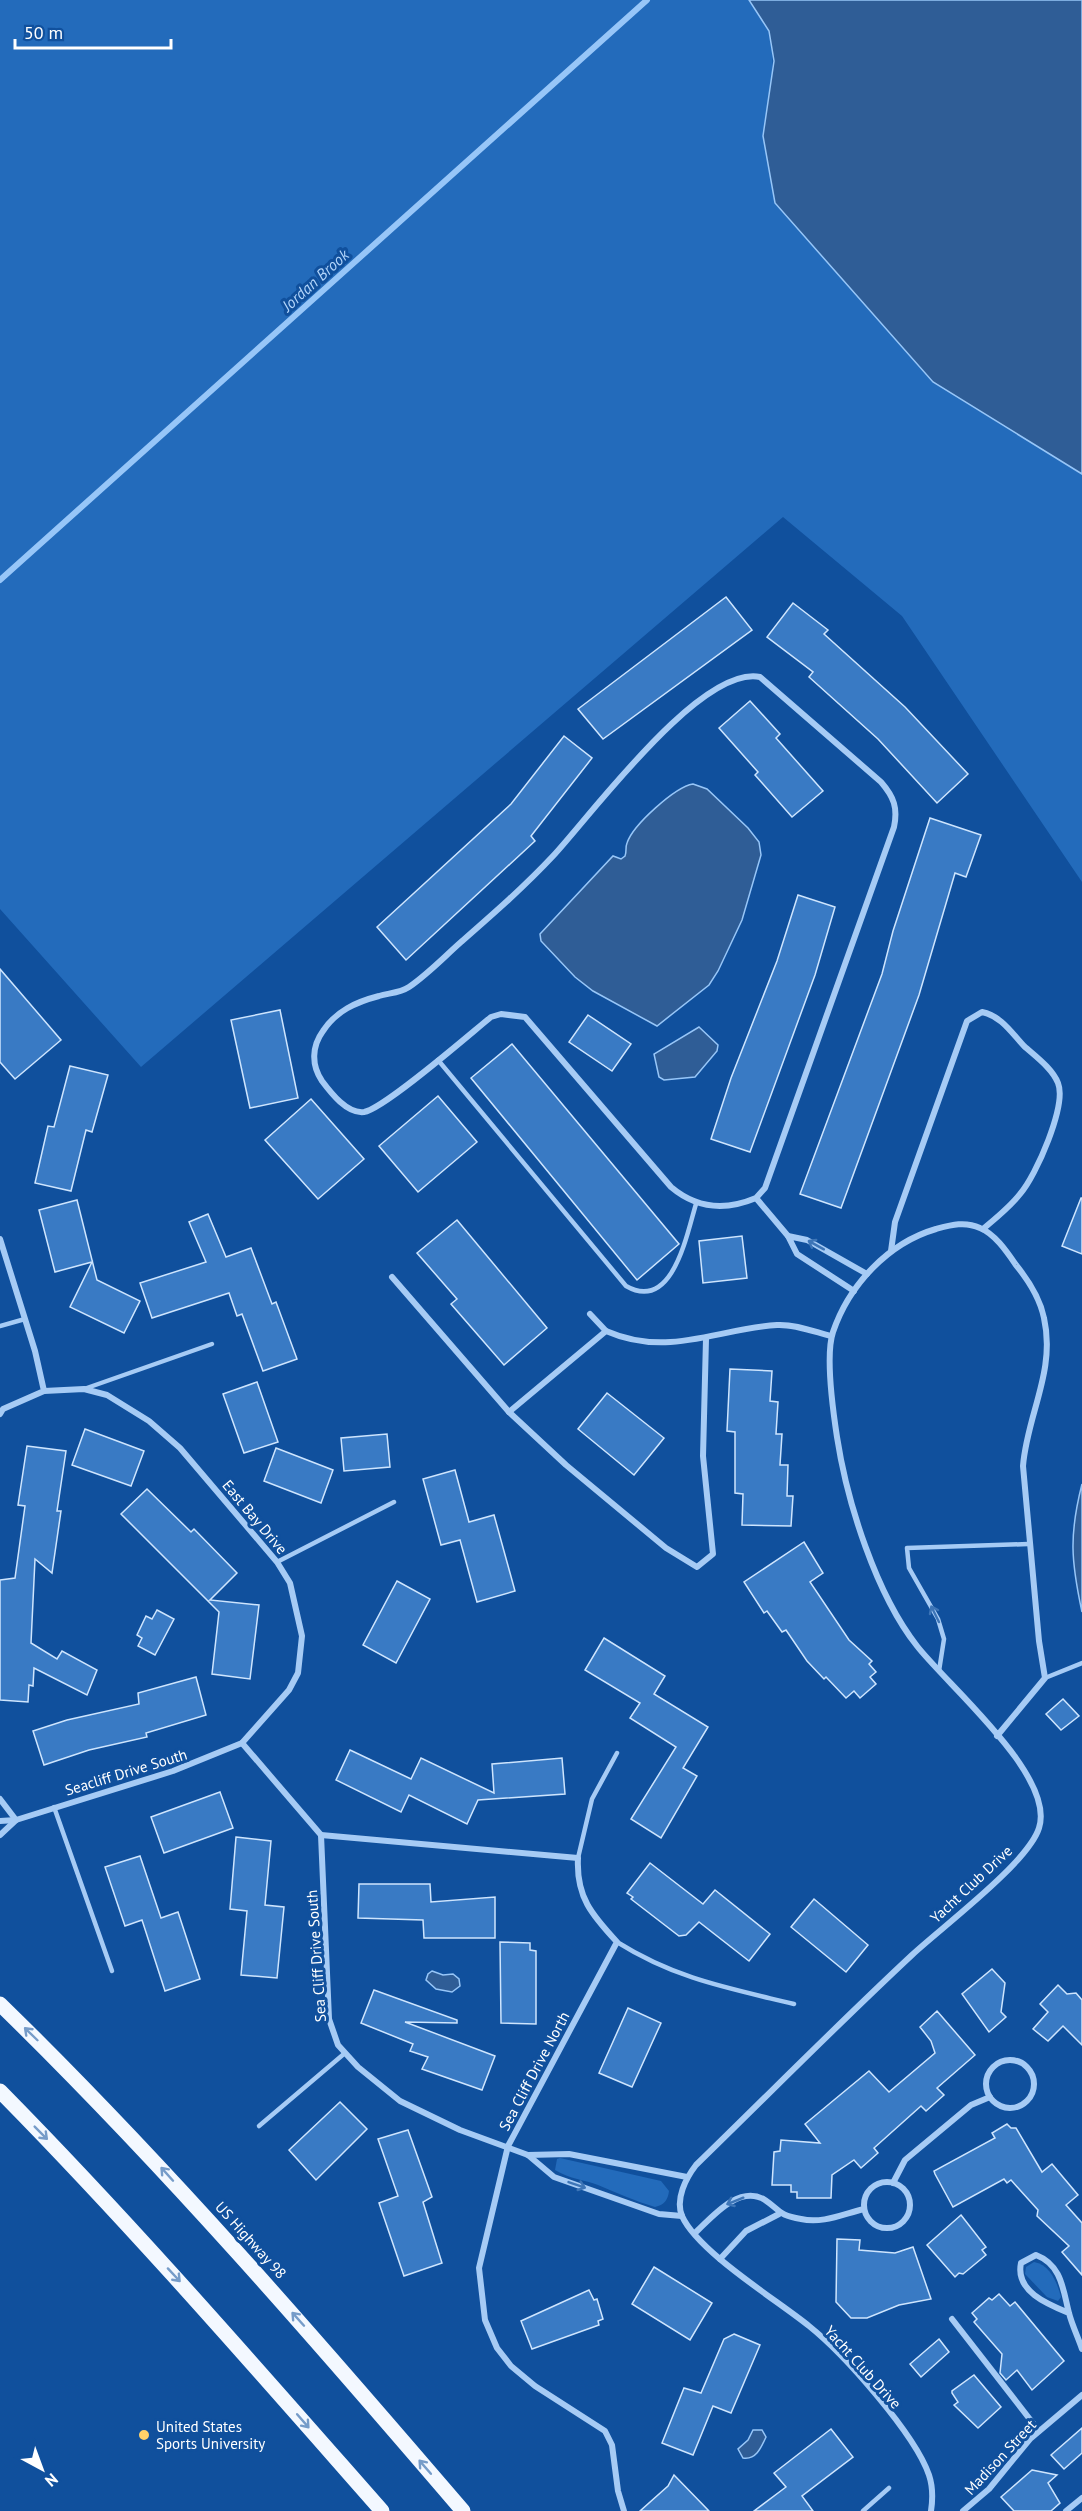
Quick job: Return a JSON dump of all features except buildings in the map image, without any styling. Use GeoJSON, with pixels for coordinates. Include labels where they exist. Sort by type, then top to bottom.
{"type":"FeatureCollection","features":[{"type":"Feature","properties":{"kind":"main road","name":"US Highway 98"},"geometry":{"type":"LineString","coordinates":[[0,2004],[162,2168],[326,2350],[463,2511]]}},
{"type":"Feature","properties":{"kind":"main road"},"geometry":{"type":"LineString","coordinates":[[0,2091],[73,2165],[204,2307],[382,2511]]}},
{"type":"Feature","properties":{"kind":"street"},"geometry":{"type":"LineString","coordinates":[[752,675],[760,676],[880,782],[891,794],[896,816],[765,1188],[756,1198],[740,1204],[709,1206],[696,1204],[671,1187],[525,1017],[501,1014],[491,1017],[387,1100],[364,1112],[354,1111],[330,1091],[318,1074],[313,1058],[316,1040],[337,1014],[350,1006],[407,989],[520,890],[654,741],[685,711],[729,681],[752,675]]}},
{"type":"Feature","properties":{"kind":"street"},"geometry":{"type":"LineString","coordinates":[[891,1251],[895,1222],[967,1021],[982,1012],[993,1014],[1051,1072],[1058,1084],[1061,1099],[1030,1180],[1021,1194],[983,1229],[1004,1248],[1033,1289],[1044,1317],[1047,1359],[1042,1388],[1026,1439],[1023,1459],[1028,1544],[1045,1678],[997,1736]]}},
{"type":"Feature","properties":{"kind":"street"},"geometry":{"type":"LineString","coordinates":[[756,1198],[788,1236],[797,1254],[854,1291]]}},
{"type":"Feature","properties":{"kind":"street","name":"Yacht Club Drive"},"geometry":{"type":"LineString","coordinates":[[931,2511],[932,2486],[917,2450],[847,2362],[810,2326],[720,2259],[682,2216],[680,2202],[687,2177],[696,2165],[901,1965],[1009,1870],[1031,1844],[1039,1828],[1041,1812],[1038,1793],[1028,1773],[915,1644],[878,1578],[847,1486],[837,1439],[831,1389],[831,1336],[854,1291],[867,1274],[891,1251],[928,1231],[955,1224],[983,1229]]}},
{"type":"Feature","properties":{"kind":"street"},"geometry":{"type":"LineString","coordinates":[[788,1236],[807,1240],[867,1274]]}},
{"type":"Feature","properties":{"kind":"street"},"geometry":{"type":"LineString","coordinates":[[0,1239],[44,1391]]}},
{"type":"Feature","properties":{"kind":"street"},"geometry":{"type":"LineString","coordinates":[[392,1278],[509,1412],[566,1465],[666,1548],[697,1566],[713,1554],[703,1456],[706,1339]]}},
{"type":"Feature","properties":{"kind":"street"},"geometry":{"type":"LineString","coordinates":[[590,1314],[606,1331],[619,1337],[668,1344],[779,1325],[831,1336]]}},
{"type":"Feature","properties":{"kind":"street"},"geometry":{"type":"LineString","coordinates":[[509,1412],[606,1331]]}},
{"type":"Feature","properties":{"kind":"street","name":"East Bay Drive"},"geometry":{"type":"LineString","coordinates":[[0,1414],[3,1409],[44,1391],[84,1389],[107,1395],[149,1420],[180,1448],[277,1562],[290,1583],[300,1621],[302,1636],[298,1673],[289,1690],[242,1743]]}},
{"type":"Feature","properties":{"kind":"street"},"geometry":{"type":"LineString","coordinates":[[242,1743],[321,1834],[578,1858],[577,1877],[585,1902],[595,1918],[617,1942]]}},
{"type":"Feature","properties":{"kind":"street","name":"Seacliff Drive South"},"geometry":{"type":"LineString","coordinates":[[0,1821],[15,1820],[173,1771],[242,1743]]}},
{"type":"Feature","properties":{"kind":"street"},"geometry":{"type":"LineString","coordinates":[[0,1799],[15,1820]]}},
{"type":"Feature","properties":{"kind":"street","name":"Seacliff Drive South"},"geometry":{"type":"LineString","coordinates":[[0,1835],[15,1820]]}},
{"type":"Feature","properties":{"kind":"street","name":"Sea Cliff Drive South"},"geometry":{"type":"LineString","coordinates":[[321,1834],[329,2019],[338,2045],[358,2067],[400,2101],[460,2130],[528,2155]]}},
{"type":"Feature","properties":{"kind":"street","name":"Sea Cliff Drive North"},"geometry":{"type":"LineString","coordinates":[[617,1942],[507,2146],[478,2268],[485,2320],[497,2348],[511,2366],[535,2386],[605,2431],[612,2445],[618,2491],[624,2511]]}},
{"type":"Feature","properties":{"kind":"street"},"geometry":{"type":"LineString","coordinates":[[1012,2060],[1021,2062],[1032,2074],[1034,2081],[1031,2096],[1020,2106],[1005,2108],[990,2097],[986,2086],[987,2077],[997,2064],[1012,2060]]}},
{"type":"Feature","properties":{"kind":"street"},"geometry":{"type":"LineString","coordinates":[[893,2183],[905,2160],[971,2105],[990,2097]]}},
{"type":"Feature","properties":{"kind":"street"},"geometry":{"type":"LineString","coordinates":[[528,2155],[569,2154],[687,2177]]}},
{"type":"Feature","properties":{"kind":"street"},"geometry":{"type":"LineString","coordinates":[[528,2155],[555,2177],[659,2214],[682,2216]]}},
{"type":"Feature","properties":{"kind":"street"},"geometry":{"type":"LineString","coordinates":[[885,2182],[893,2183],[900,2186],[909,2198],[910,2206],[905,2220],[899,2225],[885,2229],[871,2222],[864,2209],[864,2201],[871,2188],[885,2182]]}},
{"type":"Feature","properties":{"kind":"street"},"geometry":{"type":"LineString","coordinates":[[695,2233],[725,2206],[745,2197],[764,2200],[779,2214],[803,2220],[823,2221],[864,2209]]}},
{"type":"Feature","properties":{"kind":"street"},"geometry":{"type":"LineString","coordinates":[[720,2259],[746,2231],[779,2214]]}},
{"type":"Feature","properties":{"kind":"street"},"geometry":{"type":"LineString","coordinates":[[1069,2313],[1048,2304],[1030,2292],[1020,2276],[1021,2262],[1036,2255],[1049,2263],[1060,2277],[1069,2313],[1082,2349]]}},
{"type":"Feature","properties":{"kind":"street"},"geometry":{"type":"LineString","coordinates":[[951,2319],[1039,2431]]}},
{"type":"Feature","properties":{"kind":"street","name":"Madison Street"},"geometry":{"type":"LineString","coordinates":[[967,2510],[989,2489],[1039,2431],[1082,2395]]}},
{"type":"Feature","properties":{"kind":"street"},"geometry":{"type":"LineString","coordinates":[[1066,2511],[1082,2498]]}},
{"type":"Feature","properties":{"kind":"lane"},"geometry":{"type":"LineString","coordinates":[[438,1060],[626,1286],[634,1290],[655,1289],[670,1275],[681,1251],[696,1204]]}},
{"type":"Feature","properties":{"kind":"lane"},"geometry":{"type":"LineString","coordinates":[[0,1326],[25,1319]]}},
{"type":"Feature","properties":{"kind":"lane"},"geometry":{"type":"LineString","coordinates":[[84,1389],[212,1344]]}},
{"type":"Feature","properties":{"kind":"lane"},"geometry":{"type":"LineString","coordinates":[[277,1562],[393,1502]]}},
{"type":"Feature","properties":{"kind":"lane"},"geometry":{"type":"LineString","coordinates":[[939,1671],[944,1639],[938,1618],[909,1568],[907,1548],[1028,1544]]}},
{"type":"Feature","properties":{"kind":"lane"},"geometry":{"type":"LineString","coordinates":[[1045,1678],[1082,1663]]}},
{"type":"Feature","properties":{"kind":"lane"},"geometry":{"type":"LineString","coordinates":[[578,1858],[592,1799],[616,1753]]}},
{"type":"Feature","properties":{"kind":"lane"},"geometry":{"type":"LineString","coordinates":[[54,1807],[112,1971]]}},
{"type":"Feature","properties":{"kind":"lane"},"geometry":{"type":"LineString","coordinates":[[617,1942],[654,1964],[683,1976],[794,2004]]}},
{"type":"Feature","properties":{"kind":"lane"},"geometry":{"type":"LineString","coordinates":[[259,2126],[345,2053]]}},
{"type":"Feature","properties":{"kind":"lane"},"geometry":{"type":"LineString","coordinates":[[863,2511],[889,2488]]}},
{"type":"Feature","properties":{"kind":"shaded area"},"geometry":{"type":"Polygon","coordinates":[[[0,0],[749,0],[765,20],[772,45],[770,96],[933,382],[1082,474],[1082,882],[902,616],[783,517],[141,1067],[0,909],[0,0]]]}},
{"type":"Feature","properties":{"kind":"shaded area"},"geometry":{"type":"Polygon","coordinates":[[[749,0],[1082,0],[1082,474],[933,382],[775,203],[763,136],[774,61],[769,31],[749,0]]]}},
{"type":"Feature","properties":{"kind":"shaded area"},"geometry":{"type":"Polygon","coordinates":[[[693,784],[707,789],[748,828],[759,842],[761,855],[742,920],[718,971],[709,985],[657,1026],[593,991],[575,977],[541,941],[540,934],[613,856],[621,859],[625,856],[626,845],[631,835],[646,817],[666,799],[693,784]]]}},
{"type":"Feature","properties":{"kind":"shaded area"},"geometry":{"type":"Polygon","coordinates":[[[699,1027],[718,1045],[717,1051],[695,1077],[664,1080],[659,1077],[654,1054],[699,1027]]]}},
{"type":"Feature","properties":{"kind":"shaded area"},"geometry":{"type":"Polygon","coordinates":[[[1082,1484],[1082,1612],[1074,1563],[1073,1533],[1082,1484]]]}},
{"type":"Feature","properties":{"kind":"shaded area"},"geometry":{"type":"Polygon","coordinates":[[[432,1971],[443,1975],[453,1974],[459,1979],[460,1986],[452,1992],[436,1989],[426,1980],[432,1971]]]}},
{"type":"Feature","properties":{"kind":"shaded area"},"geometry":{"type":"Polygon","coordinates":[[[557,2159],[661,2181],[669,2191],[668,2197],[665,2202],[655,2207],[633,2200],[555,2170],[557,2159]]]}},
{"type":"Feature","properties":{"kind":"shaded area"},"geometry":{"type":"Polygon","coordinates":[[[1034,2262],[1049,2270],[1061,2297],[1058,2301],[1047,2297],[1025,2274],[1026,2267],[1034,2262]]]}},
{"type":"Feature","properties":{"kind":"shaded area"},"geometry":{"type":"Polygon","coordinates":[[[753,2430],[762,2430],[766,2437],[755,2455],[743,2458],[738,2449],[748,2440],[753,2430]]]}},
{"type":"Feature","properties":{"kind":"waterway","name":"Jordan Brook"},"geometry":{"type":"LineString","coordinates":[[0,580],[647,0]]}},
{"type":"Feature","properties":{"kind":"place","name":"United States Sports University"},"geometry":{"type":"Point","coordinates":[144,2435]}}]}
